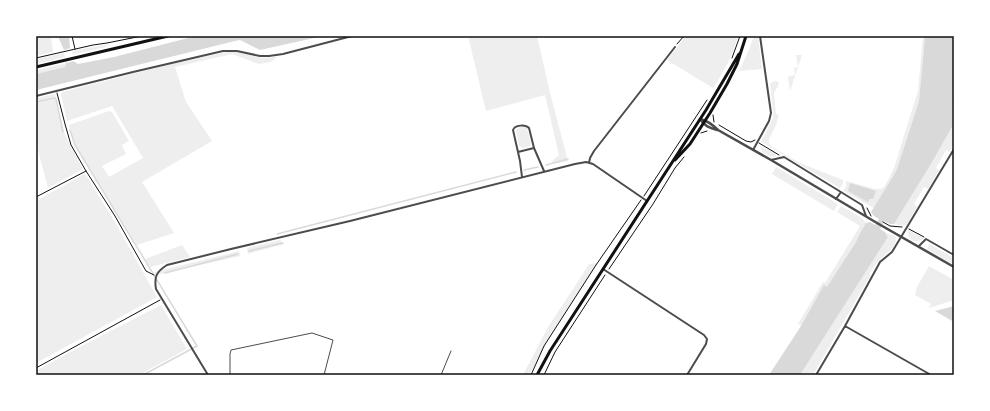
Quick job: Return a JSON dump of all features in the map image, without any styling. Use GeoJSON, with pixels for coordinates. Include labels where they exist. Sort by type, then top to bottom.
{"type":"FeatureCollection","features":[{"type":"Feature","properties":{"kind":"main road"},"geometry":{"type":"LineString","coordinates":[[36,67],[168,36]]}},
{"type":"Feature","properties":{"kind":"main road"},"geometry":{"type":"LineString","coordinates":[[537,375],[550,351],[602,269],[700,119],[739,54],[746,36]]}},
{"type":"Feature","properties":{"kind":"main road"},"geometry":{"type":"LineString","coordinates":[[671,164],[690,144],[706,120],[737,64],[739,54]]}},
{"type":"Feature","properties":{"kind":"street"},"geometry":{"type":"LineString","coordinates":[[36,96],[223,51],[237,51],[260,56],[270,56],[352,36]]}},
{"type":"Feature","properties":{"kind":"street"},"geometry":{"type":"LineString","coordinates":[[753,150],[769,121],[771,113],[760,36]]}},
{"type":"Feature","properties":{"kind":"street"},"geometry":{"type":"LineString","coordinates":[[589,163],[594,151],[675,47]]}},
{"type":"Feature","properties":{"kind":"street"},"geometry":{"type":"LineString","coordinates":[[700,119],[713,122],[718,130]]}},
{"type":"Feature","properties":{"kind":"street"},"geometry":{"type":"LineString","coordinates":[[700,119],[703,124],[718,130],[771,160],[876,223],[902,236],[918,247],[954,267]]}},
{"type":"Feature","properties":{"kind":"street"},"geometry":{"type":"LineString","coordinates":[[522,177],[513,130],[516,127],[525,125],[529,128],[534,148],[544,172]]}},
{"type":"Feature","properties":{"kind":"street"},"geometry":{"type":"LineString","coordinates":[[518,152],[534,148]]}},
{"type":"Feature","properties":{"kind":"street"},"geometry":{"type":"LineString","coordinates":[[816,375],[880,262],[892,252],[954,149]]}},
{"type":"Feature","properties":{"kind":"street"},"geometry":{"type":"LineString","coordinates":[[771,160],[784,158],[862,205],[866,216]]}},
{"type":"Feature","properties":{"kind":"street"},"geometry":{"type":"LineString","coordinates":[[208,375],[156,289],[156,276],[161,268],[167,265],[586,162],[593,164],[647,201]]}},
{"type":"Feature","properties":{"kind":"street"},"geometry":{"type":"LineString","coordinates":[[836,199],[841,192]]}},
{"type":"Feature","properties":{"kind":"street"},"geometry":{"type":"LineString","coordinates":[[918,247],[926,239],[954,255]]}},
{"type":"Feature","properties":{"kind":"street"},"geometry":{"type":"LineString","coordinates":[[602,269],[704,335],[707,339],[706,344],[687,375]]}},
{"type":"Feature","properties":{"kind":"street"},"geometry":{"type":"LineString","coordinates":[[845,326],[931,375]]}},
{"type":"Feature","properties":{"kind":"lane"},"geometry":{"type":"LineString","coordinates":[[230,375],[231,350],[312,333],[333,340],[324,375]]}},
{"type":"Feature","properties":{"kind":"lane"},"geometry":{"type":"LineString","coordinates":[[441,375],[451,351]]}},
{"type":"Feature","properties":{"kind":"path"},"geometry":{"type":"LineString","coordinates":[[72,36],[75,49]]}},
{"type":"Feature","properties":{"kind":"path"},"geometry":{"type":"LineString","coordinates":[[36,58],[142,36]]}},
{"type":"Feature","properties":{"kind":"path"},"geometry":{"type":"LineString","coordinates":[[675,47],[684,36]]}},
{"type":"Feature","properties":{"kind":"path"},"geometry":{"type":"LineString","coordinates":[[57,91],[71,145],[115,216],[146,271],[156,276]]}},
{"type":"Feature","properties":{"kind":"path"},"geometry":{"type":"LineString","coordinates":[[531,375],[544,346],[596,265],[643,198],[702,108]]}},
{"type":"Feature","properties":{"kind":"path"},"geometry":{"type":"LineString","coordinates":[[713,115],[713,122],[746,141],[750,142],[754,140],[784,158]]}},
{"type":"Feature","properties":{"kind":"path"},"geometry":{"type":"LineString","coordinates":[[701,134],[710,128]]}},
{"type":"Feature","properties":{"kind":"path"},"geometry":{"type":"LineString","coordinates":[[544,375],[555,352],[684,156]]}},
{"type":"Feature","properties":{"kind":"path"},"geometry":{"type":"LineString","coordinates":[[36,197],[86,171]]}},
{"type":"Feature","properties":{"kind":"path"},"geometry":{"type":"LineString","coordinates":[[864,206],[872,216]]}},
{"type":"Feature","properties":{"kind":"path"},"geometry":{"type":"LineString","coordinates":[[884,222],[890,226],[905,227]]}},
{"type":"Feature","properties":{"kind":"path"},"geometry":{"type":"LineString","coordinates":[[908,229],[926,239]]}},
{"type":"Feature","properties":{"kind":"path"},"geometry":{"type":"LineString","coordinates":[[36,368],[162,300]]}},
{"type":"Feature","properties":{"kind":"shaded area"},"geometry":{"type":"Polygon","coordinates":[[[36,36],[51,36],[53,52],[36,56],[36,36]]]}},
{"type":"Feature","properties":{"kind":"shaded area"},"geometry":{"type":"Polygon","coordinates":[[[58,36],[69,36],[73,61],[78,64],[114,57],[196,36],[323,36],[260,50],[240,40],[36,90],[36,74],[65,67],[66,56],[58,36]]]}},
{"type":"Feature","properties":{"kind":"shaded area"},"geometry":{"type":"Polygon","coordinates":[[[468,36],[537,36],[568,161],[553,164],[552,162],[559,155],[545,95],[486,111],[468,36]]]}},
{"type":"Feature","properties":{"kind":"shaded area"},"geometry":{"type":"Polygon","coordinates":[[[686,36],[738,36],[728,63],[713,88],[667,60],[686,36]]]}},
{"type":"Feature","properties":{"kind":"shaded area"},"geometry":{"type":"Polygon","coordinates":[[[754,36],[758,36],[762,69],[739,71],[747,54],[754,36]]]}},
{"type":"Feature","properties":{"kind":"shaded area"},"geometry":{"type":"Polygon","coordinates":[[[923,36],[925,36],[919,101],[897,169],[874,208],[843,191],[846,186],[846,181],[875,189],[881,189],[885,186],[894,168],[918,91],[923,36]]]}},
{"type":"Feature","properties":{"kind":"shaded area"},"geometry":{"type":"Polygon","coordinates":[[[925,36],[954,36],[952,127],[894,224],[884,221],[880,229],[885,232],[888,237],[800,375],[769,375],[801,326],[824,285],[827,287],[856,242],[866,223],[870,222],[875,225],[879,219],[871,212],[897,169],[919,101],[925,36]]]}},
{"type":"Feature","properties":{"kind":"shaded area"},"geometry":{"type":"Polygon","coordinates":[[[111,44],[102,48],[72,55],[71,51],[111,44]]]}},
{"type":"Feature","properties":{"kind":"shaded area"},"geometry":{"type":"Polygon","coordinates":[[[232,51],[261,58],[277,57],[271,62],[259,64],[232,54],[175,67],[186,102],[212,141],[142,182],[174,233],[137,245],[73,141],[69,125],[109,111],[112,112],[129,141],[122,145],[126,154],[102,166],[109,177],[143,158],[112,106],[67,121],[61,94],[62,92],[175,63],[232,51]]]}},
{"type":"Feature","properties":{"kind":"shaded area"},"geometry":{"type":"Polygon","coordinates":[[[64,53],[65,57],[36,64],[36,59],[64,53]]]}},
{"type":"Feature","properties":{"kind":"shaded area"},"geometry":{"type":"Polygon","coordinates":[[[796,55],[802,55],[798,67],[796,55]]]}},
{"type":"Feature","properties":{"kind":"shaded area"},"geometry":{"type":"Polygon","coordinates":[[[954,59],[954,145],[950,152],[946,150],[936,168],[939,170],[928,189],[924,187],[914,204],[917,207],[906,225],[894,224],[952,127],[954,59]]]}},
{"type":"Feature","properties":{"kind":"shaded area"},"geometry":{"type":"Polygon","coordinates":[[[67,63],[65,67],[36,74],[36,70],[67,63]]]}},
{"type":"Feature","properties":{"kind":"shaded area"},"geometry":{"type":"Polygon","coordinates":[[[798,67],[790,91],[788,77],[795,74],[794,68],[798,67]]]}},
{"type":"Feature","properties":{"kind":"shaded area"},"geometry":{"type":"Polygon","coordinates":[[[775,81],[779,83],[774,93],[776,114],[779,115],[769,139],[769,143],[772,147],[800,163],[843,180],[843,184],[840,188],[761,142],[773,118],[770,83],[775,81]]]}},
{"type":"Feature","properties":{"kind":"shaded area"},"geometry":{"type":"Polygon","coordinates":[[[55,94],[64,132],[83,169],[48,188],[36,143],[36,98],[55,94]]]}},
{"type":"Feature","properties":{"kind":"shaded area"},"geometry":{"type":"Polygon","coordinates":[[[524,126],[527,128],[531,144],[529,147],[523,148],[519,146],[516,131],[518,128],[524,126]]]}},
{"type":"Feature","properties":{"kind":"shaded area"},"geometry":{"type":"Polygon","coordinates":[[[760,146],[775,153],[776,156],[771,157],[762,152],[760,146]]]}},
{"type":"Feature","properties":{"kind":"shaded area"},"geometry":{"type":"Polygon","coordinates":[[[776,167],[838,204],[834,211],[772,174],[776,167]]]}},
{"type":"Feature","properties":{"kind":"shaded area"},"geometry":{"type":"Polygon","coordinates":[[[84,174],[116,224],[157,297],[36,363],[36,201],[84,174]]]}},
{"type":"Feature","properties":{"kind":"shaded area"},"geometry":{"type":"Polygon","coordinates":[[[850,183],[876,191],[873,199],[869,199],[868,202],[848,191],[850,183]]]}},
{"type":"Feature","properties":{"kind":"shaded area"},"geometry":{"type":"Polygon","coordinates":[[[841,206],[862,218],[866,223],[828,287],[827,288],[824,286],[801,326],[798,324],[823,282],[825,283],[860,226],[837,212],[841,206]]]}},
{"type":"Feature","properties":{"kind":"shaded area"},"geometry":{"type":"Polygon","coordinates":[[[908,230],[923,239],[914,241],[910,239],[908,230]]]}},
{"type":"Feature","properties":{"kind":"shaded area"},"geometry":{"type":"Polygon","coordinates":[[[886,233],[895,236],[896,240],[890,251],[876,264],[870,273],[870,276],[813,375],[800,375],[888,237],[886,233]]]}},
{"type":"Feature","properties":{"kind":"shaded area"},"geometry":{"type":"Polygon","coordinates":[[[280,240],[284,244],[248,254],[247,248],[280,240]]]}},
{"type":"Feature","properties":{"kind":"shaded area"},"geometry":{"type":"Polygon","coordinates":[[[929,244],[954,258],[954,265],[927,249],[929,244]]]}},
{"type":"Feature","properties":{"kind":"shaded area"},"geometry":{"type":"Polygon","coordinates":[[[182,245],[190,257],[150,267],[145,259],[182,245]]]}},
{"type":"Feature","properties":{"kind":"shaded area"},"geometry":{"type":"Polygon","coordinates":[[[239,251],[240,256],[156,275],[154,272],[239,251]]]}},
{"type":"Feature","properties":{"kind":"shaded area"},"geometry":{"type":"Polygon","coordinates":[[[598,263],[553,331],[529,375],[523,375],[548,327],[589,264],[598,263]]]}},
{"type":"Feature","properties":{"kind":"shaded area"},"geometry":{"type":"Polygon","coordinates":[[[929,266],[954,280],[954,300],[929,308],[931,304],[915,295],[917,287],[929,266]]]}},
{"type":"Feature","properties":{"kind":"shaded area"},"geometry":{"type":"Polygon","coordinates":[[[161,305],[187,349],[139,375],[36,375],[36,371],[161,305]]]}},
{"type":"Feature","properties":{"kind":"shaded area"},"geometry":{"type":"Polygon","coordinates":[[[954,306],[954,322],[935,311],[954,306]]]}},
{"type":"Feature","properties":{"kind":"pier"},"geometry":{"type":"Polygon","coordinates":[[[71,48],[74,61],[67,63],[64,50],[71,48]]]}},
{"type":"Feature","properties":{"kind":"waterway"},"geometry":{"type":"LineString","coordinates":[[36,102],[54,98],[56,99],[63,132]]}},
{"type":"Feature","properties":{"kind":"waterway"},"geometry":{"type":"LineString","coordinates":[[70,130],[75,145],[197,346],[143,375]]}},
{"type":"Feature","properties":{"kind":"waterway"},"geometry":{"type":"LineString","coordinates":[[546,165],[568,159]]}},
{"type":"Feature","properties":{"kind":"waterway"},"geometry":{"type":"LineString","coordinates":[[524,170],[538,167]]}},
{"type":"Feature","properties":{"kind":"waterway"},"geometry":{"type":"LineString","coordinates":[[277,234],[516,172]]}},
{"type":"Feature","properties":{"kind":"waterway"},"geometry":{"type":"LineString","coordinates":[[249,251],[283,243]]}},
{"type":"Feature","properties":{"kind":"waterway"},"geometry":{"type":"LineString","coordinates":[[165,273],[238,254]]}}]}
